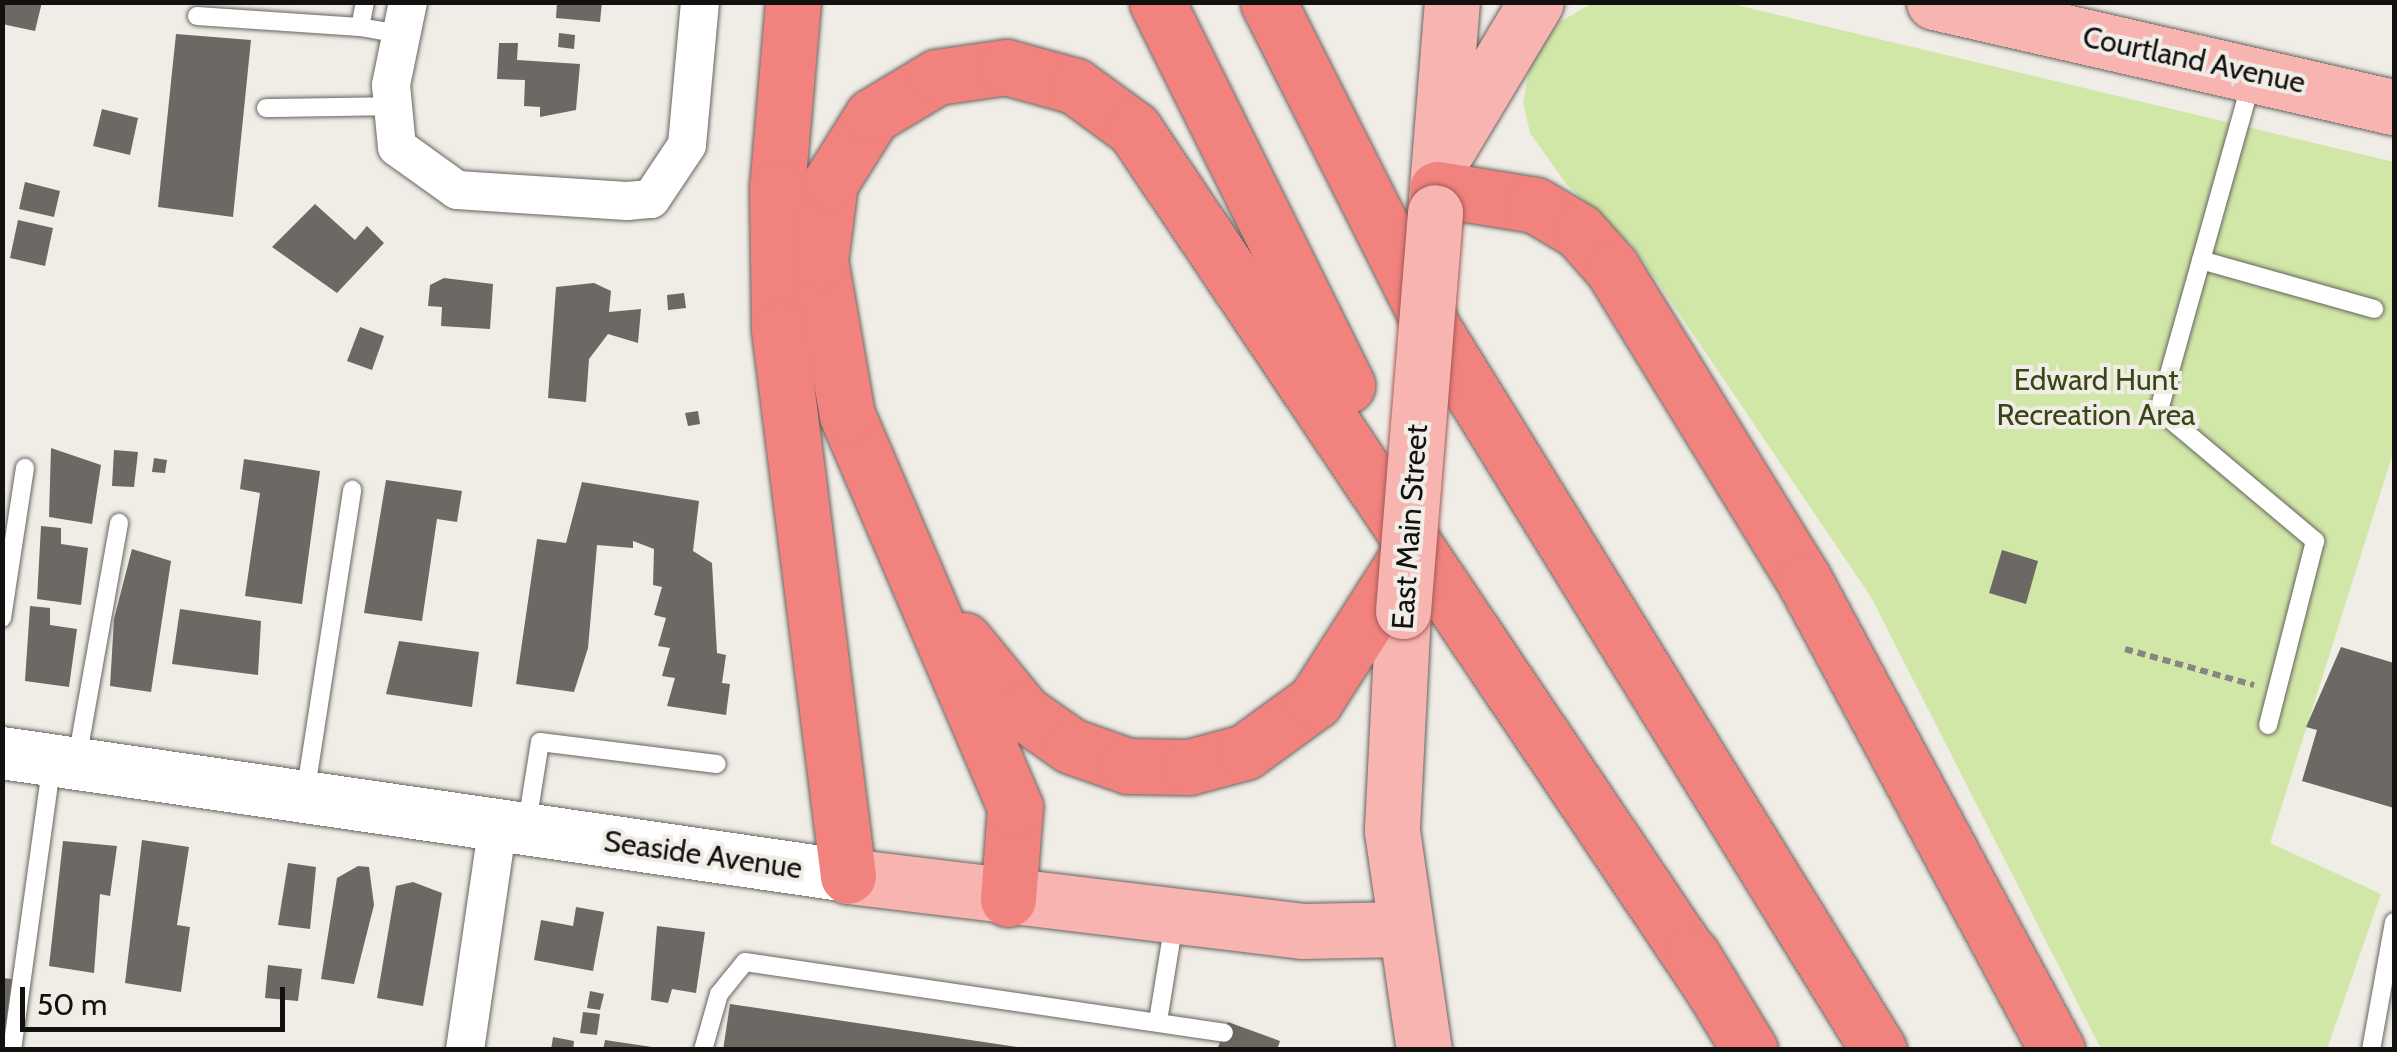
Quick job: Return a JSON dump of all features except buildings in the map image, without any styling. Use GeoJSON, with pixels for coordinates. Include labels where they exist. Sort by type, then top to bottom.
{"type":"FeatureCollection","features":[{"type":"Feature","properties":{"kind":"highway"},"geometry":{"type":"LineString","coordinates":[[792,2],[776,187],[779,330],[848,876]]}},
{"type":"Feature","properties":{"kind":"highway"},"geometry":{"type":"LineString","coordinates":[[1157,2],[1339,372],[1750,1050]]}},
{"type":"Feature","properties":{"kind":"highway"},"geometry":{"type":"LineString","coordinates":[[1268,2],[1435,332],[1879,1050]]}},
{"type":"Feature","properties":{"kind":"highway"},"geometry":{"type":"LineString","coordinates":[[1008,899],[1015,806],[847,415],[827,327],[820,261],[830,183],[872,116],[906,91],[969,69],[1040,72],[1106,104],[1156,158],[1711,986]]}},
{"type":"Feature","properties":{"kind":"highway"},"geometry":{"type":"LineString","coordinates":[[1437,189],[1534,205],[1579,231],[1612,268],[1804,580],[2057,1050]]}},
{"type":"Feature","properties":{"kind":"highway"},"geometry":{"type":"LineString","coordinates":[[891,523],[1024,713],[1098,758],[1160,768],[1218,762],[1294,721],[1405,585]]}},
{"type":"Feature","properties":{"kind":"main road","name":"East Main Street"},"geometry":{"type":"LineString","coordinates":[[1424,1050],[1392,831],[1405,585],[1452,2]]}},
{"type":"Feature","properties":{"kind":"main road"},"geometry":{"type":"LineString","coordinates":[[1437,189],[1536,2]]}},
{"type":"Feature","properties":{"kind":"main road","name":"Courtland Avenue"},"geometry":{"type":"LineString","coordinates":[[1934,2],[2394,107]]}},
{"type":"Feature","properties":{"kind":"main road","name":"Seaside Avenue"},"geometry":{"type":"LineString","coordinates":[[44,759],[1008,899],[1302,931],[1406,929]]}},
{"type":"Feature","properties":{"kind":"street"},"geometry":{"type":"LineString","coordinates":[[404,18],[392,106],[398,147],[457,190],[651,199],[687,144],[700,2]]}},
{"type":"Feature","properties":{"kind":"street"},"geometry":{"type":"LineString","coordinates":[[464,1050],[512,827]]}},
{"type":"Feature","properties":{"kind":"lane"},"geometry":{"type":"LineString","coordinates":[[360,26],[365,2]]}},
{"type":"Feature","properties":{"kind":"lane"},"geometry":{"type":"LineString","coordinates":[[197,16],[360,26],[404,18]]}},
{"type":"Feature","properties":{"kind":"lane"},"geometry":{"type":"LineString","coordinates":[[2254,74],[2160,410],[2315,541],[2268,725]]}},
{"type":"Feature","properties":{"kind":"lane"},"geometry":{"type":"LineString","coordinates":[[266,108],[392,106]]}},
{"type":"Feature","properties":{"kind":"lane"},"geometry":{"type":"LineString","coordinates":[[2202,260],[2374,309]]}},
{"type":"Feature","properties":{"kind":"lane"},"geometry":{"type":"LineString","coordinates":[[2,618],[25,468]]}},
{"type":"Feature","properties":{"kind":"lane"},"geometry":{"type":"LineString","coordinates":[[305,795],[352,490]]}},
{"type":"Feature","properties":{"kind":"lane"},"geometry":{"type":"LineString","coordinates":[[12,1050],[44,759],[119,523]]}},
{"type":"Feature","properties":{"kind":"lane"},"geometry":{"type":"LineString","coordinates":[[512,827],[540,742],[717,764]]}},
{"type":"Feature","properties":{"kind":"lane"},"geometry":{"type":"LineString","coordinates":[[1158,1021],[1175,917]]}},
{"type":"Feature","properties":{"kind":"lane"},"geometry":{"type":"LineString","coordinates":[[2371,1050],[2394,922]]}},
{"type":"Feature","properties":{"kind":"lane"},"geometry":{"type":"LineString","coordinates":[[703,1050],[720,994],[745,962],[1224,1033]]}},
{"type":"Feature","properties":{"kind":"path"},"geometry":{"type":"LineString","coordinates":[[2125,649],[2277,690]]}},
{"type":"Feature","properties":{"kind":"green space","name":"Edward Hunt Recreation Area"},"geometry":{"type":"Polygon","coordinates":[[[1595,2],[1728,3],[2394,162],[2394,450],[2270,843],[2381,894],[2327,1049],[2101,1049],[1871,597],[1634,247],[1567,185],[1530,133],[1523,102],[1531,60],[1559,22],[1595,2]]]}}]}
